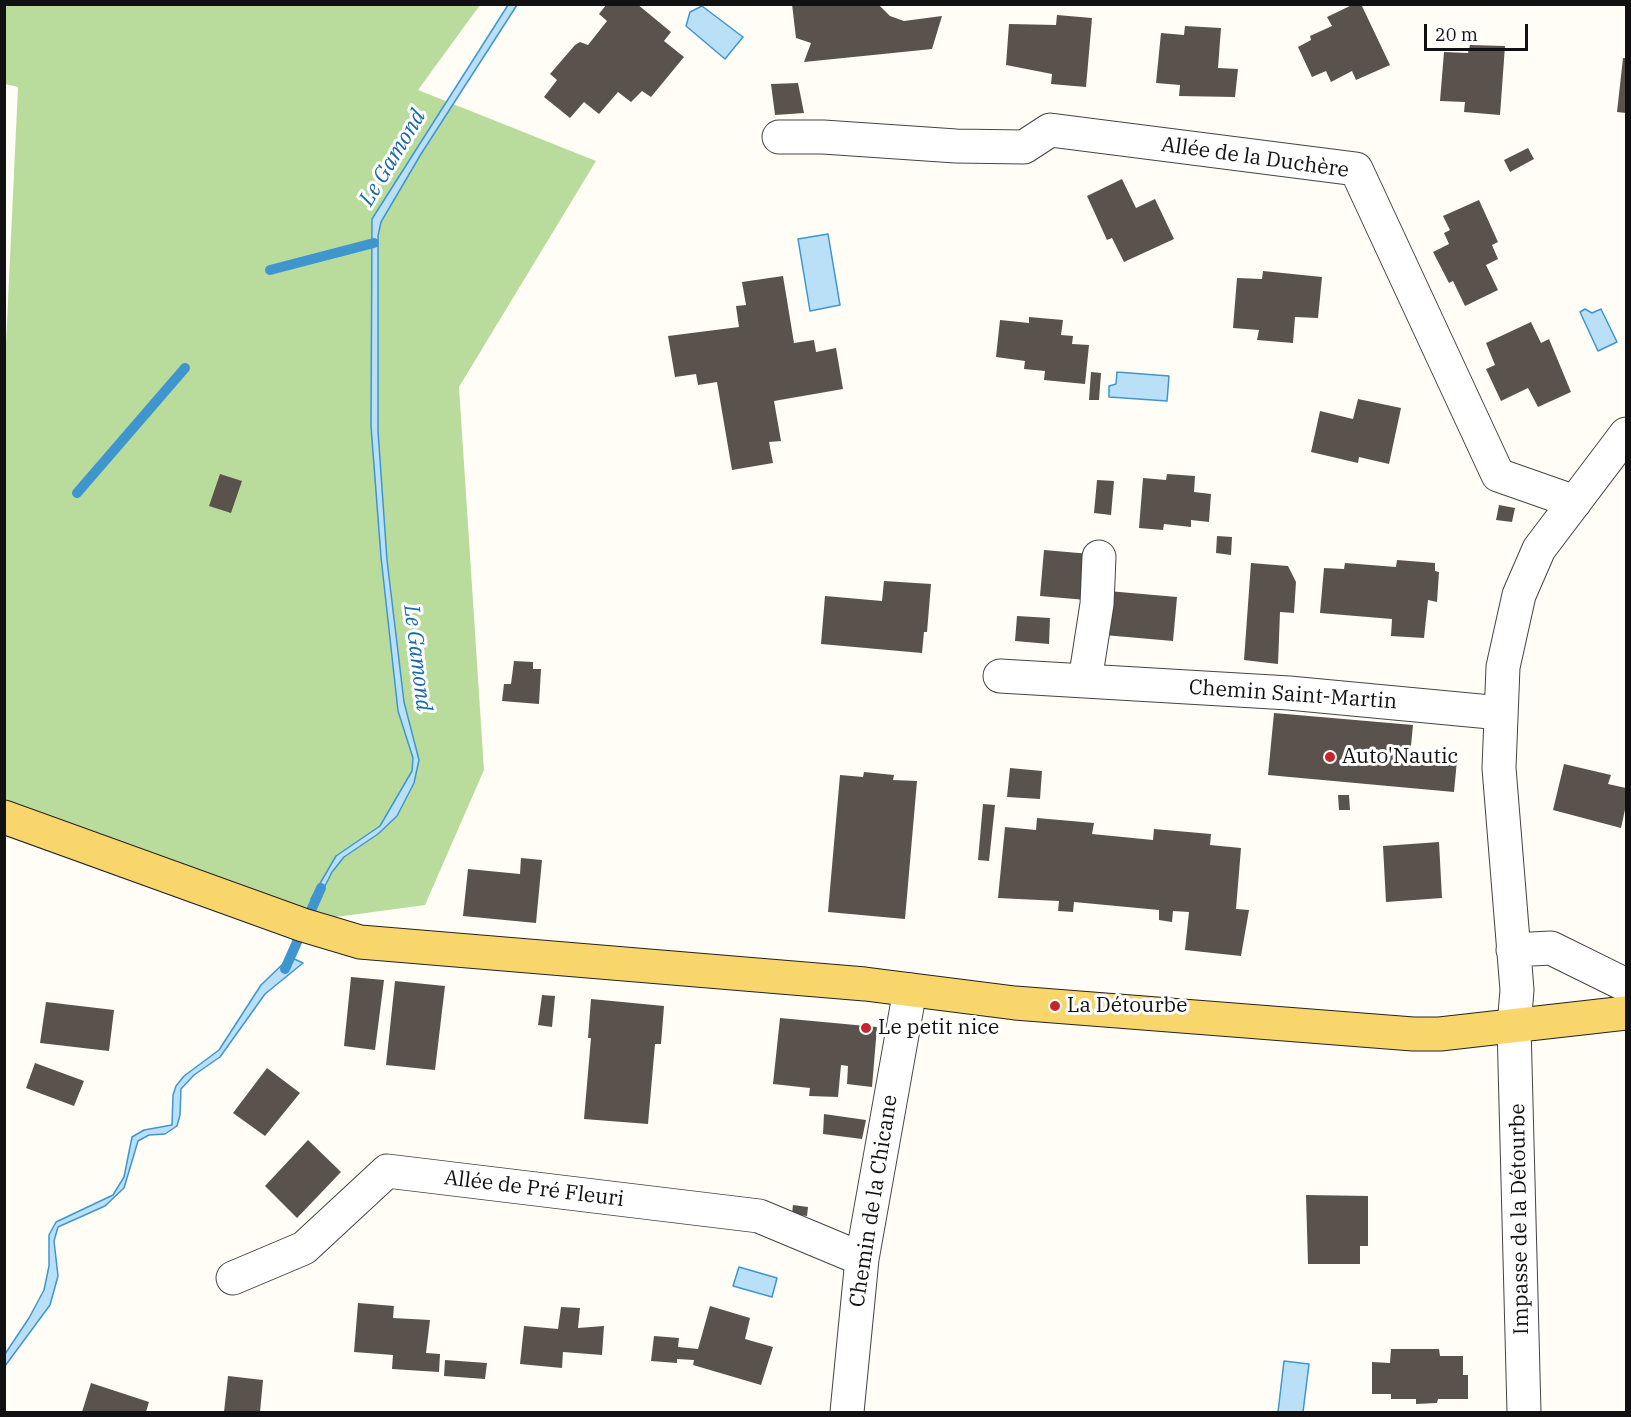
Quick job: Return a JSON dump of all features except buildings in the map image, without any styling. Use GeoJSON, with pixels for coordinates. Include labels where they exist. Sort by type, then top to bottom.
{"type":"FeatureCollection","features":[{"type":"Feature","properties":{"kind":"main road"},"geometry":{"type":"LineString","coordinates":[[4,817],[360,942],[910,990],[1025,1004],[1413,1034],[1514,1026],[1626,1013]]}},
{"type":"Feature","properties":{"kind":"street","name":"Allée de la Duchère"},"geometry":{"type":"LineString","coordinates":[[778,137],[823,136],[956,146],[1024,147],[1050,130],[1356,169],[1497,475],[1575,502]]}},
{"type":"Feature","properties":{"kind":"street"},"geometry":{"type":"LineString","coordinates":[[1514,1026],[1517,990],[1499,768],[1503,667],[1519,595],[1539,549],[1575,502],[1622,448]]}},
{"type":"Feature","properties":{"kind":"street"},"geometry":{"type":"LineString","coordinates":[[1085,681],[1097,604],[1100,557]]}},
{"type":"Feature","properties":{"kind":"street","name":"Chemin Saint-Martin"},"geometry":{"type":"LineString","coordinates":[[1000,676],[1289,693],[1501,713]]}},
{"type":"Feature","properties":{"kind":"street"},"geometry":{"type":"LineString","coordinates":[[1513,950],[1551,948],[1626,985]]}},
{"type":"Feature","properties":{"kind":"street","name":"Chemin de la Chicane"},"geometry":{"type":"LineString","coordinates":[[847,1413],[862,1259],[910,990]]}},
{"type":"Feature","properties":{"kind":"street","name":"Impasse de la Détourbe"},"geometry":{"type":"LineString","coordinates":[[1514,1026],[1524,1413]]}},
{"type":"Feature","properties":{"kind":"street","name":"Allée de Pré Fleuri"},"geometry":{"type":"LineString","coordinates":[[233,1278],[304,1248],[387,1171],[759,1216],[862,1259]]}},
{"type":"Feature","properties":{"kind":"green space"},"geometry":{"type":"Polygon","coordinates":[[[5,5],[480,5],[418,90],[596,161],[459,387],[484,770],[425,905],[262,927],[5,829],[4,387],[18,87],[5,84],[5,5]]]}},
{"type":"Feature","properties":{"kind":"water"},"geometry":{"type":"Polygon","coordinates":[[[508,5],[517,5],[421,154],[381,222],[378,236],[378,431],[387,560],[404,702],[419,760],[414,783],[397,816],[378,834],[344,857],[332,872],[318,900],[311,899],[336,856],[380,826],[412,771],[413,758],[398,711],[381,557],[371,426],[372,219],[508,5]]]}},
{"type":"Feature","properties":{"kind":"water"},"geometry":{"type":"Polygon","coordinates":[[[702,6],[743,37],[725,59],[686,26],[690,12],[702,6]]]}},
{"type":"Feature","properties":{"kind":"water"},"geometry":{"type":"Polygon","coordinates":[[[828,234],[840,305],[810,311],[798,239],[828,234]]]}},
{"type":"Feature","properties":{"kind":"water"},"geometry":{"type":"Polygon","coordinates":[[[1585,309],[1592,313],[1601,309],[1617,342],[1598,351],[1580,312],[1585,309]]]}},
{"type":"Feature","properties":{"kind":"water"},"geometry":{"type":"Polygon","coordinates":[[[1117,372],[1169,376],[1167,401],[1109,397],[1109,386],[1116,384],[1117,372]]]}},
{"type":"Feature","properties":{"kind":"water"},"geometry":{"type":"Polygon","coordinates":[[[290,957],[303,963],[265,994],[220,1057],[194,1075],[181,1089],[180,1115],[177,1126],[165,1134],[149,1135],[138,1141],[124,1188],[105,1206],[58,1227],[54,1241],[58,1276],[50,1305],[5,1366],[5,1354],[44,1290],[49,1266],[49,1235],[56,1222],[113,1195],[124,1177],[132,1137],[144,1130],[172,1125],[173,1095],[176,1086],[184,1076],[219,1050],[261,985],[290,957]]]}},
{"type":"Feature","properties":{"kind":"water"},"geometry":{"type":"Polygon","coordinates":[[[739,1267],[777,1278],[772,1297],[733,1286],[739,1267]]]}},
{"type":"Feature","properties":{"kind":"water"},"geometry":{"type":"Polygon","coordinates":[[[1284,1361],[1309,1364],[1303,1412],[1278,1412],[1284,1361]]]}},
{"type":"Feature","properties":{"kind":"waterway"},"geometry":{"type":"LineString","coordinates":[[270,270],[374,243]]}},
{"type":"Feature","properties":{"kind":"waterway"},"geometry":{"type":"LineString","coordinates":[[77,493],[185,368]]}},
{"type":"Feature","properties":{"kind":"waterway","name":"Le Gamond"},"geometry":{"type":"LineString","coordinates":[[285,969],[321,888]]}},
{"type":"Feature","properties":{"kind":"place","name":"Auto'Nautic"},"geometry":{"type":"Point","coordinates":[1330,757]}},
{"type":"Feature","properties":{"kind":"place","name":"La Détourbe"},"geometry":{"type":"Point","coordinates":[1055,1006]}},
{"type":"Feature","properties":{"kind":"place","name":"Le petit nice"},"geometry":{"type":"Point","coordinates":[866,1028]}}]}
